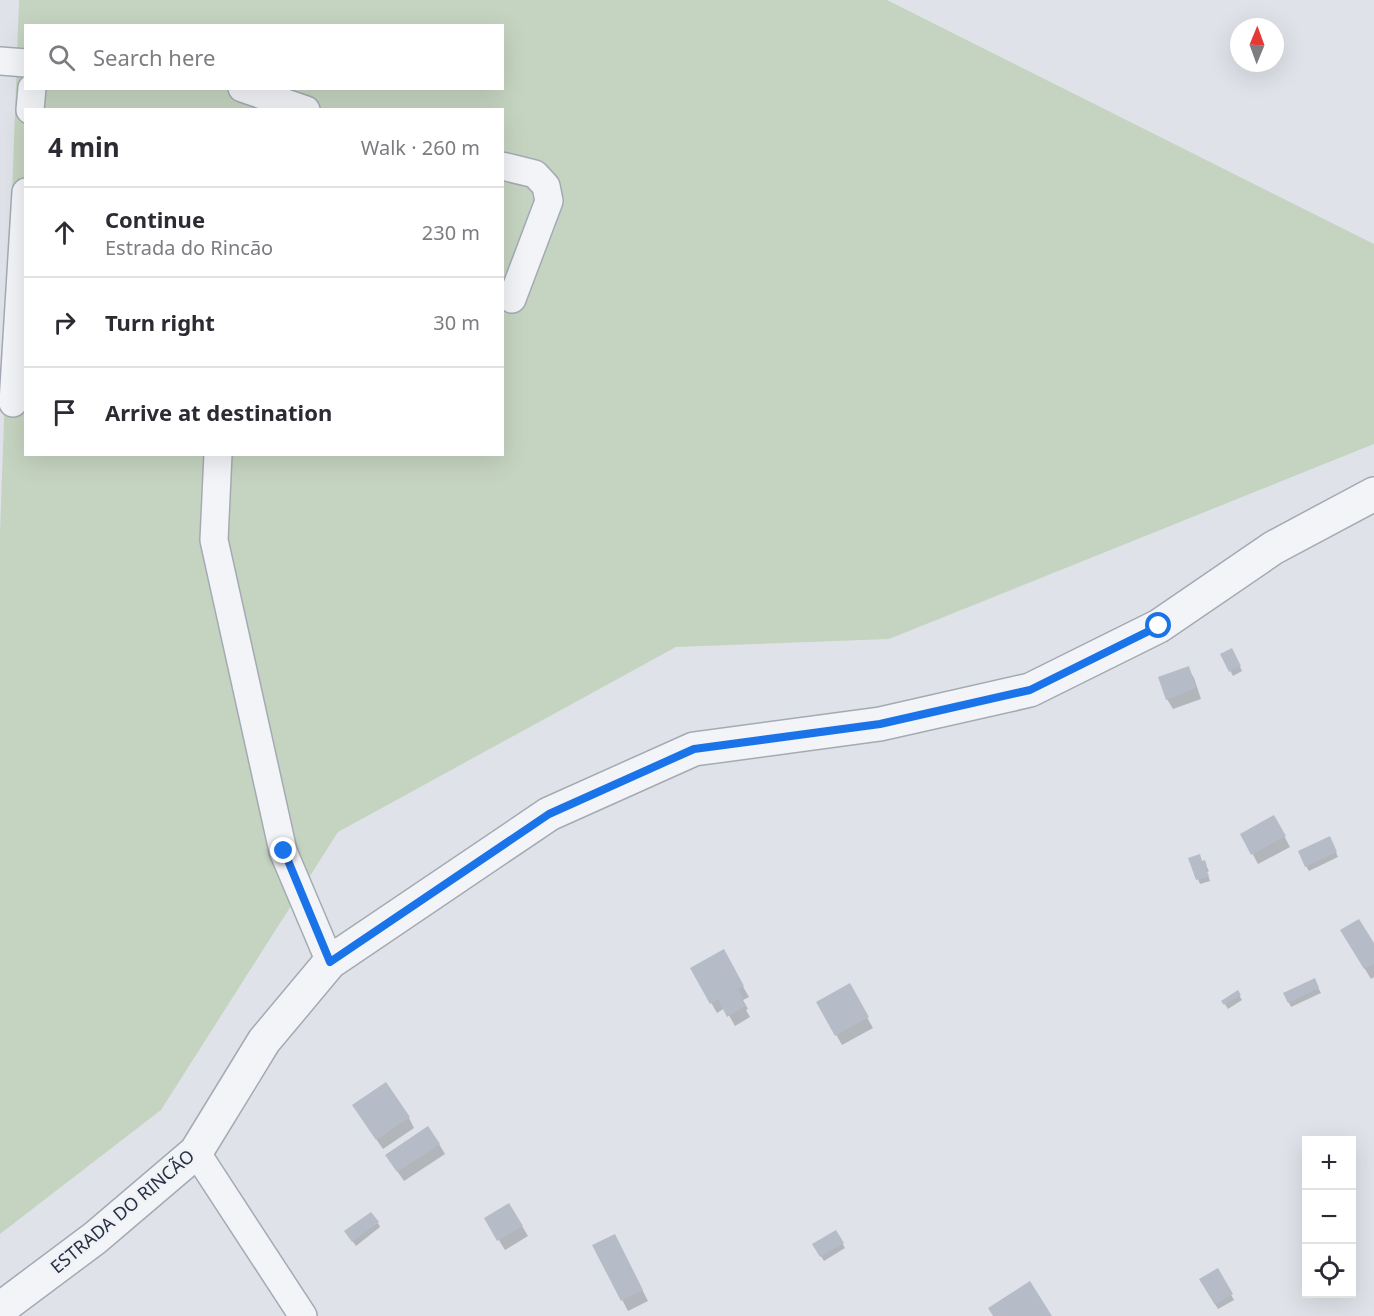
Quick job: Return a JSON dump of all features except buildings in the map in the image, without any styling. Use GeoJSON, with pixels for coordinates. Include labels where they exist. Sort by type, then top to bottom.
{"type":"FeatureCollection","features":[{"type":"Feature","properties":{"kind":"street"},"geometry":{"type":"LineString","coordinates":[[0,61],[24,63]]}},
{"type":"Feature","properties":{"kind":"street"},"geometry":{"type":"LineString","coordinates":[[30,108],[32,90]]}},
{"type":"Feature","properties":{"kind":"street"},"geometry":{"type":"LineString","coordinates":[[248,90],[300,108]]}},
{"type":"Feature","properties":{"kind":"street"},"geometry":{"type":"LineString","coordinates":[[504,166],[535,174],[546,186],[549,201],[512,299]]}},
{"type":"Feature","properties":{"kind":"street"},"geometry":{"type":"LineString","coordinates":[[13,403],[24,224]]}},
{"type":"Feature","properties":{"kind":"street"},"geometry":{"type":"LineString","coordinates":[[218,456],[214,540],[219,563],[284,851],[330,962]]}},
{"type":"Feature","properties":{"kind":"street","name":"ESTRADA DO RINCÃO"},"geometry":{"type":"LineString","coordinates":[[0,1309],[95,1238],[196,1152],[264,1041],[330,962],[549,814],[694,749],[880,724],[1030,690],[1159,626],[1273,548],[1374,494]]}},
{"type":"Feature","properties":{"kind":"street"},"geometry":{"type":"LineString","coordinates":[[196,1152],[303,1316]]}},
{"type":"Feature","properties":{"kind":"green space"},"geometry":{"type":"Polygon","coordinates":[[[19,0],[887,0],[1374,244],[1374,444],[889,639],[676,647],[338,832],[161,1110],[0,1234],[0,532],[19,0]]]}},
{"type":"Feature","properties":{"kind":"route"},"geometry":{"type":"LineString","coordinates":[[284,851],[330,962],[549,814],[694,749],[880,724],[1030,690],[1159,626]]}}]}
